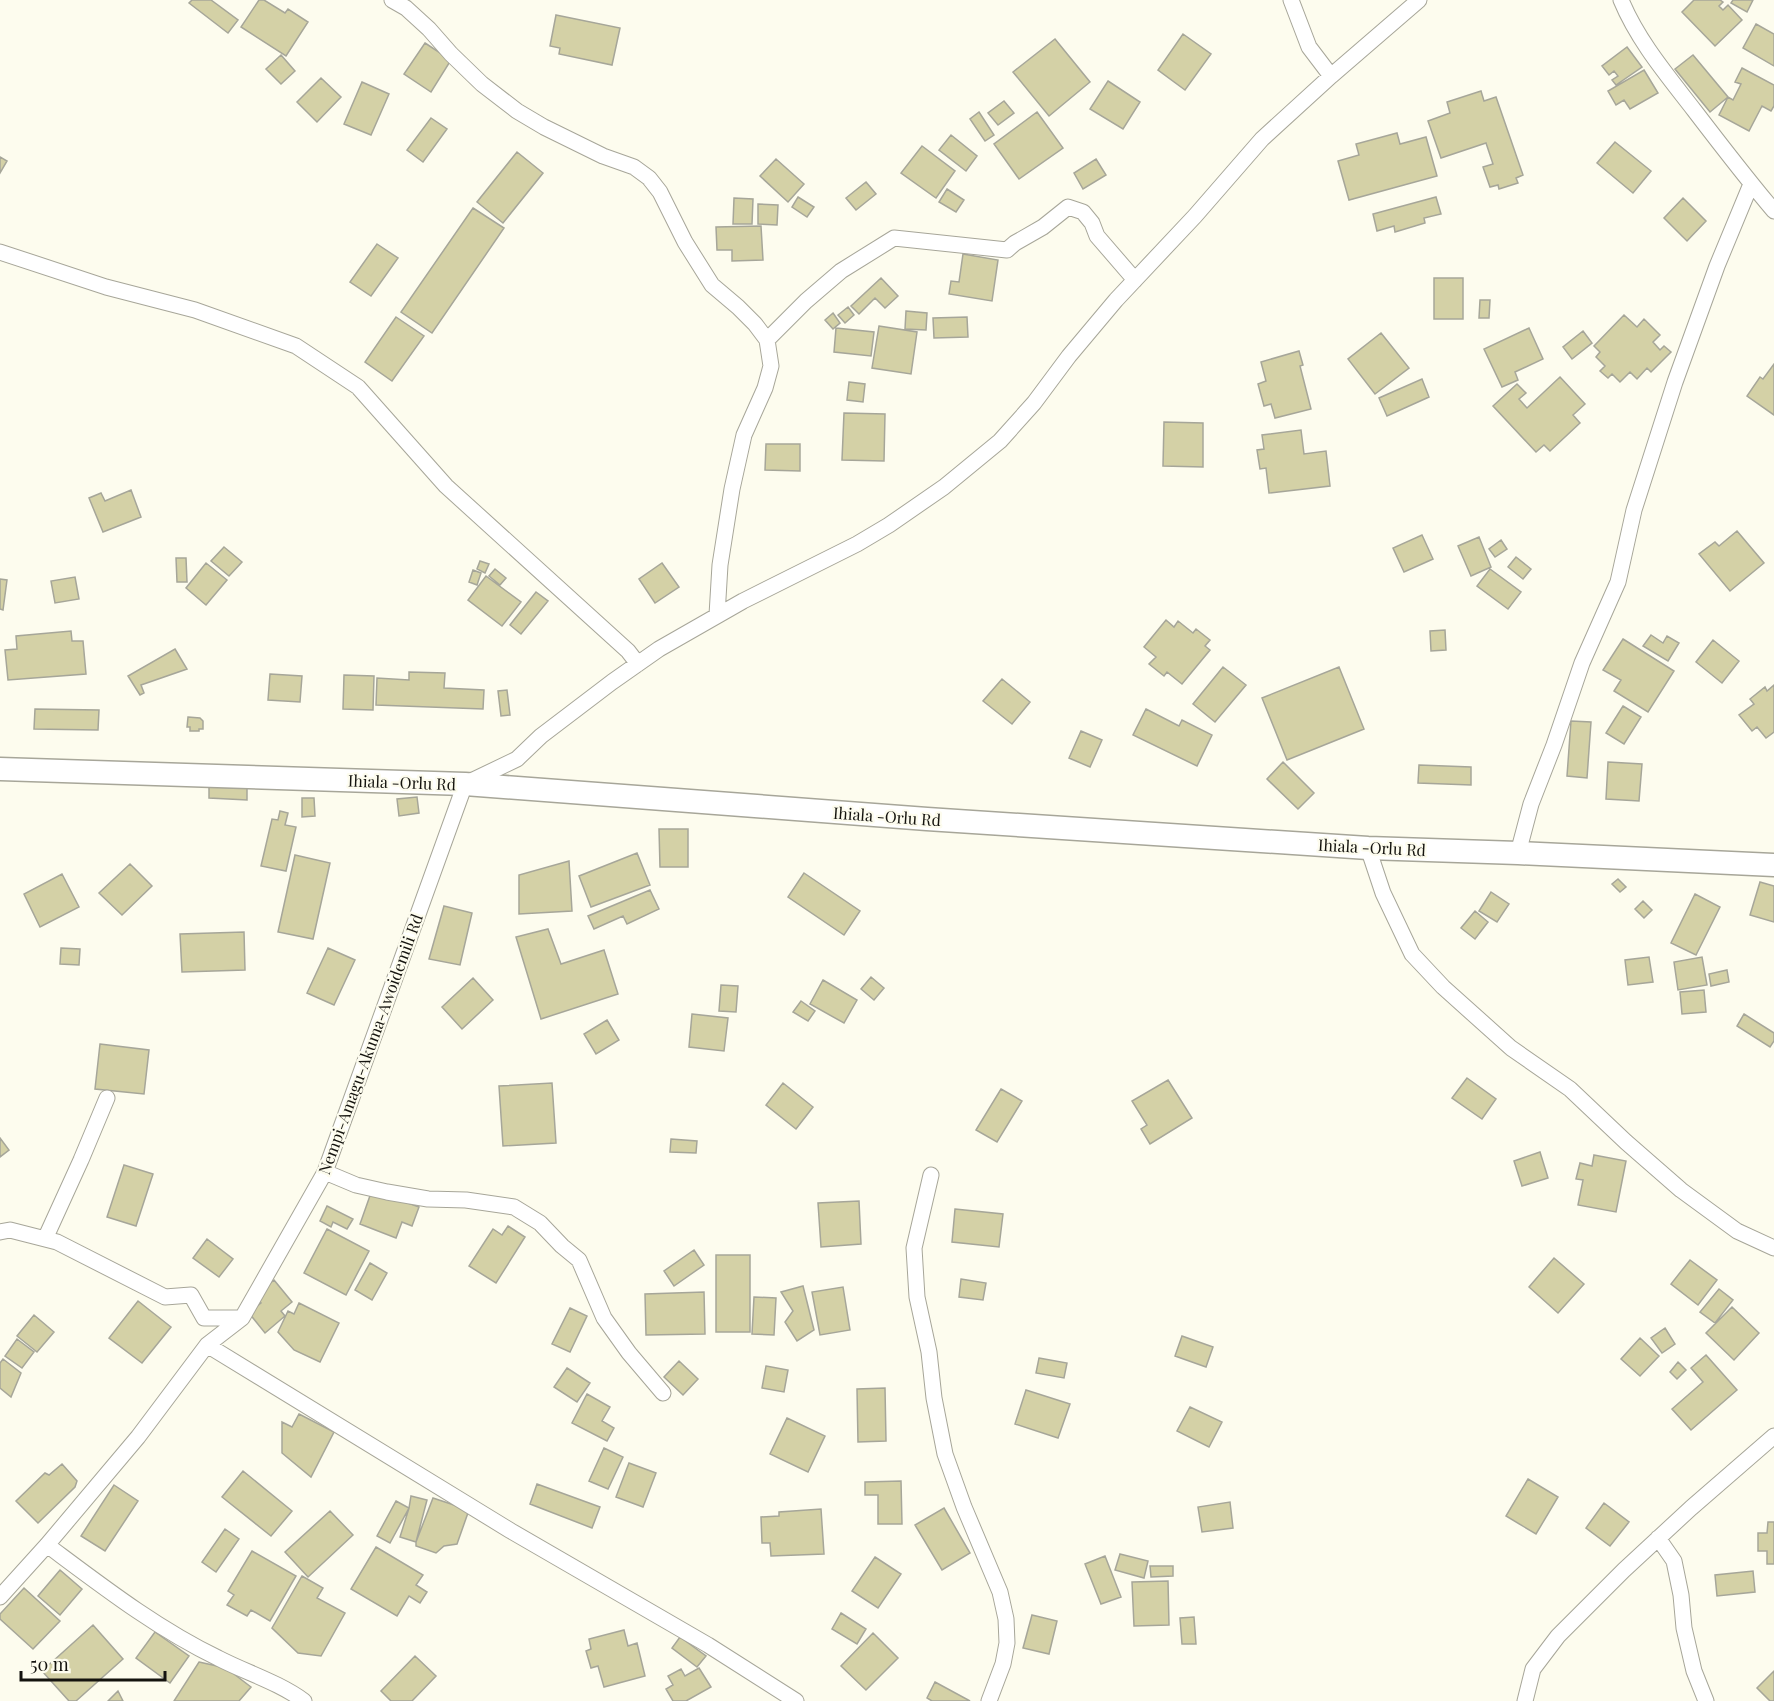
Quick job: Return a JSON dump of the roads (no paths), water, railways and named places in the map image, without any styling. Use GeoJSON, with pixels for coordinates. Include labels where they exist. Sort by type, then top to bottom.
{"type":"FeatureCollection","features":[{"type":"Feature","properties":{"kind":"main road","name":"Ihiala -Orlu Rd"},"geometry":{"type":"LineString","coordinates":[[0,769],[465,784],[927,819],[1368,848],[1774,865]]}},
{"type":"Feature","properties":{"kind":"street"},"geometry":{"type":"LineString","coordinates":[[392,0],[406,8],[482,84],[517,111],[603,156],[634,167],[649,178],[660,192],[685,242],[712,285],[738,307],[767,340],[771,366],[765,388],[741,446],[720,565],[717,615]]}},
{"type":"Feature","properties":{"kind":"street"},"geometry":{"type":"LineString","coordinates":[[1291,0],[1309,47],[1331,76]]}},
{"type":"Feature","properties":{"kind":"street"},"geometry":{"type":"LineString","coordinates":[[465,784],[517,759],[541,736],[659,649],[742,601],[858,544],[944,487],[1000,441],[1034,402],[1069,356],[1262,139],[1419,0]]}},
{"type":"Feature","properties":{"kind":"street"},"geometry":{"type":"LineString","coordinates":[[1621,0],[1651,55],[1774,211]]}},
{"type":"Feature","properties":{"kind":"street"},"geometry":{"type":"LineString","coordinates":[[1518,853],[1532,804],[1582,663],[1618,582],[1634,510],[1675,382],[1717,266],[1751,184]]}},
{"type":"Feature","properties":{"kind":"street"},"geometry":{"type":"LineString","coordinates":[[767,340],[806,301],[841,271],[894,238],[1007,250],[1043,227],[1068,207],[1083,212],[1092,223],[1097,236],[1136,280]]}},
{"type":"Feature","properties":{"kind":"street"},"geometry":{"type":"LineString","coordinates":[[0,252],[106,287],[195,310],[296,346],[358,387],[446,486],[584,610],[628,651],[638,664]]}},
{"type":"Feature","properties":{"kind":"street","name":"Nempi-Amagu-Akuma-Awoidemili Rd"},"geometry":{"type":"LineString","coordinates":[[0,1596],[47,1545],[138,1437],[207,1345],[242,1318],[325,1172],[465,784]]}},
{"type":"Feature","properties":{"kind":"street"},"geometry":{"type":"LineString","coordinates":[[1368,848],[1387,902],[1412,954],[1443,987],[1511,1048],[1570,1089],[1681,1190],[1737,1231],[1774,1248]]}},
{"type":"Feature","properties":{"kind":"street"},"geometry":{"type":"LineString","coordinates":[[45,1239],[107,1098]]}},
{"type":"Feature","properties":{"kind":"street"},"geometry":{"type":"LineString","coordinates":[[325,1172],[356,1185],[387,1192],[428,1199],[474,1200],[514,1207],[540,1223],[579,1260],[604,1318],[629,1353],[663,1393]]}},
{"type":"Feature","properties":{"kind":"street"},"geometry":{"type":"LineString","coordinates":[[931,1175],[914,1248],[917,1297],[929,1352],[934,1398],[945,1454],[964,1507],[1000,1593],[1006,1619],[1007,1643],[1003,1664],[989,1701]]}},
{"type":"Feature","properties":{"kind":"street"},"geometry":{"type":"LineString","coordinates":[[0,1232],[10,1230],[57,1242],[165,1297],[191,1295],[204,1318],[242,1318]]}},
{"type":"Feature","properties":{"kind":"street"},"geometry":{"type":"LineString","coordinates":[[207,1345],[511,1531],[708,1645],[796,1701]]}},
{"type":"Feature","properties":{"kind":"street"},"geometry":{"type":"LineString","coordinates":[[1525,1701],[1533,1669],[1558,1636],[1658,1538],[1774,1436]]}},
{"type":"Feature","properties":{"kind":"street"},"geometry":{"type":"LineString","coordinates":[[1658,1538],[1674,1562],[1681,1595],[1684,1628],[1694,1671],[1706,1701]]}},
{"type":"Feature","properties":{"kind":"street"},"geometry":{"type":"LineString","coordinates":[[47,1545],[141,1615],[218,1658],[260,1676],[304,1701]]}}]}
